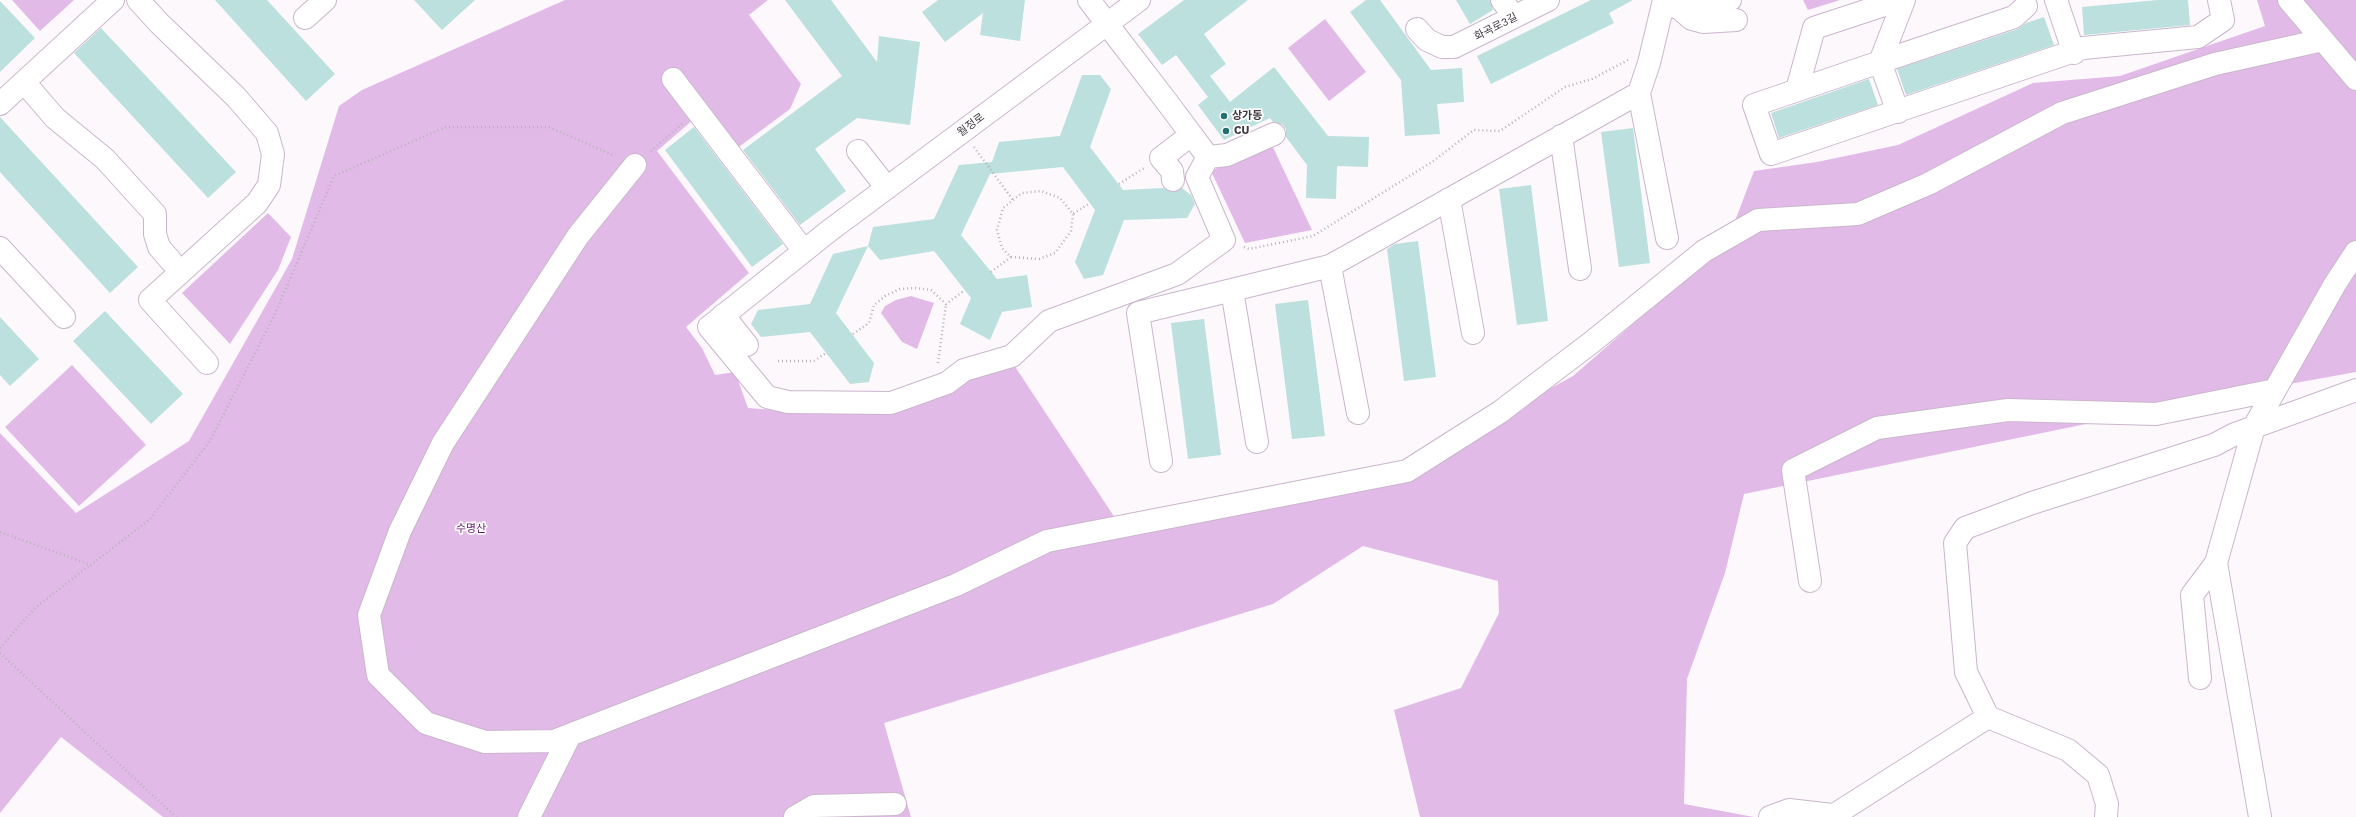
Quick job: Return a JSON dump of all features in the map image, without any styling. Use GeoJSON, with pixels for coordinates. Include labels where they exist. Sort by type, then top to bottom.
{"type":"FeatureCollection","features":[{"type":"Feature","properties":{"kind":"street"},"geometry":{"type":"LineString","coordinates":[[0,104],[113,0]]}},
{"type":"Feature","properties":{"kind":"street"},"geometry":{"type":"LineString","coordinates":[[138,0],[159,23],[236,97],[267,133],[273,154],[269,185],[257,203],[150,300],[207,363]]}},
{"type":"Feature","properties":{"kind":"street"},"geometry":{"type":"LineString","coordinates":[[306,18],[325,0]]}},
{"type":"Feature","properties":{"kind":"street"},"geometry":{"type":"LineString","coordinates":[[1089,0],[1191,135],[1205,163]]}},
{"type":"Feature","properties":{"kind":"street","name":"월정로"},"geometry":{"type":"LineString","coordinates":[[716,321],[804,251],[887,188],[1139,0]]}},
{"type":"Feature","properties":{"kind":"street"},"geometry":{"type":"LineString","coordinates":[[1502,0],[1514,18]]}},
{"type":"Feature","properties":{"kind":"street","name":"화곡로3길"},"geometry":{"type":"LineString","coordinates":[[1417,29],[1427,40],[1442,47],[1454,48],[1548,0]]}},
{"type":"Feature","properties":{"kind":"street"},"geometry":{"type":"LineString","coordinates":[[1797,90],[1814,28],[1899,0]]}},
{"type":"Feature","properties":{"kind":"street"},"geometry":{"type":"LineString","coordinates":[[1898,112],[1880,62],[1904,0]]}},
{"type":"Feature","properties":{"kind":"street"},"geometry":{"type":"LineString","coordinates":[[2074,53],[2055,0],[2025,3],[2014,17],[1754,105],[1771,154],[2074,53],[2083,48],[2198,37],[2223,20],[2219,0]]}},
{"type":"Feature","properties":{"kind":"street"},"geometry":{"type":"LineString","coordinates":[[2289,0],[2356,79]]}},
{"type":"Feature","properties":{"kind":"street"},"geometry":{"type":"LineString","coordinates":[[1667,238],[1639,93],[1669,4],[1692,19],[1703,22],[1733,10]]}},
{"type":"Feature","properties":{"kind":"street"},"geometry":{"type":"LineString","coordinates":[[635,165],[578,236],[443,443],[400,531],[369,615],[378,675],[426,723],[485,742],[554,740],[956,585],[1047,541],[1407,471],[1500,412],[1592,342],[1704,251],[1758,220],[1858,214],[1928,184],[2062,113],[2215,64],[2323,40]]}},
{"type":"Feature","properties":{"kind":"street"},"geometry":{"type":"LineString","coordinates":[[673,79],[804,251]]}},
{"type":"Feature","properties":{"kind":"street"},"geometry":{"type":"LineString","coordinates":[[24,82],[55,118],[105,159],[155,214],[155,234],[159,247],[171,261]]}},
{"type":"Feature","properties":{"kind":"street"},"geometry":{"type":"LineString","coordinates":[[1161,461],[1138,313],[1330,266],[1639,93]]}},
{"type":"Feature","properties":{"kind":"street"},"geometry":{"type":"LineString","coordinates":[[716,321],[767,398],[788,402],[891,403],[947,383],[964,370],[1012,356],[1049,321],[1177,274],[1224,240],[1197,177],[1205,163],[1274,134]]}},
{"type":"Feature","properties":{"kind":"street"},"geometry":{"type":"LineString","coordinates":[[1173,180],[1172,171],[1161,158],[1191,135]]}},
{"type":"Feature","properties":{"kind":"street"},"geometry":{"type":"LineString","coordinates":[[1561,136],[1580,269]]}},
{"type":"Feature","properties":{"kind":"street"},"geometry":{"type":"LineString","coordinates":[[858,151],[887,188]]}},
{"type":"Feature","properties":{"kind":"street"},"geometry":{"type":"LineString","coordinates":[[1449,199],[1473,333]]}},
{"type":"Feature","properties":{"kind":"street"},"geometry":{"type":"LineString","coordinates":[[0,248],[64,317]]}},
{"type":"Feature","properties":{"kind":"street"},"geometry":{"type":"LineString","coordinates":[[2200,678],[2192,595],[2216,562],[2254,427],[2335,284],[2356,252]]}},
{"type":"Feature","properties":{"kind":"street"},"geometry":{"type":"LineString","coordinates":[[1330,266],[1358,413]]}},
{"type":"Feature","properties":{"kind":"street"},"geometry":{"type":"LineString","coordinates":[[1232,290],[1257,442]]}},
{"type":"Feature","properties":{"kind":"street"},"geometry":{"type":"LineString","coordinates":[[716,321],[747,345]]}},
{"type":"Feature","properties":{"kind":"street"},"geometry":{"type":"LineString","coordinates":[[1810,581],[1793,470],[1877,428],[2008,410],[2156,414],[2275,390]]}},
{"type":"Feature","properties":{"kind":"street"},"geometry":{"type":"LineString","coordinates":[[2106,817],[2107,804],[2098,775],[2068,750],[1988,717],[1966,672],[1955,543],[1965,528],[2032,503],[2214,445],[2254,427],[2356,390]]}},
{"type":"Feature","properties":{"kind":"street"},"geometry":{"type":"LineString","coordinates":[[2216,562],[2260,817]]}},
{"type":"Feature","properties":{"kind":"street"},"geometry":{"type":"LineString","coordinates":[[1770,817],[1789,810],[1832,816],[1988,717]]}},
{"type":"Feature","properties":{"kind":"street"},"geometry":{"type":"LineString","coordinates":[[529,817],[570,734]]}},
{"type":"Feature","properties":{"kind":"street"},"geometry":{"type":"LineString","coordinates":[[795,817],[814,806],[895,804]]}},
{"type":"Feature","properties":{"kind":"path"},"geometry":{"type":"LineString","coordinates":[[1224,240],[1249,249],[1313,236],[1432,162],[1474,130],[1500,131],[1565,87],[1592,79],[1651,55]]}},
{"type":"Feature","properties":{"kind":"path"},"geometry":{"type":"LineString","coordinates":[[0,648],[35,608],[150,519],[210,441],[276,312],[334,176],[446,127],[549,127],[635,165],[697,110]]}},
{"type":"Feature","properties":{"kind":"path"},"geometry":{"type":"LineString","coordinates":[[962,132],[1013,200]]}},
{"type":"Feature","properties":{"kind":"path"},"geometry":{"type":"LineString","coordinates":[[1119,184],[1161,158]]}},
{"type":"Feature","properties":{"kind":"path"},"geometry":{"type":"LineString","coordinates":[[1041,191],[1060,198],[1073,214],[1071,231],[1055,253],[1039,259],[1011,257],[1002,248],[997,230],[1003,208],[1022,193],[1041,191]]}},
{"type":"Feature","properties":{"kind":"path"},"geometry":{"type":"LineString","coordinates":[[1073,214],[1090,203]]}},
{"type":"Feature","properties":{"kind":"path"},"geometry":{"type":"LineString","coordinates":[[991,272],[1011,257]]}},
{"type":"Feature","properties":{"kind":"path"},"geometry":{"type":"LineString","coordinates":[[852,334],[869,323],[874,306],[885,296],[900,289],[916,288],[931,290],[946,304]]}},
{"type":"Feature","properties":{"kind":"path"},"geometry":{"type":"LineString","coordinates":[[934,387],[946,304],[965,290]]}},
{"type":"Feature","properties":{"kind":"path"},"geometry":{"type":"LineString","coordinates":[[778,361],[814,361],[826,353]]}},
{"type":"Feature","properties":{"kind":"path"},"geometry":{"type":"LineString","coordinates":[[0,532],[91,565]]}},
{"type":"Feature","properties":{"kind":"path"},"geometry":{"type":"LineString","coordinates":[[0,653],[176,817]]}},
{"type":"Feature","properties":{"kind":"green space"},"geometry":{"type":"Polygon","coordinates":[[[12,0],[74,0],[40,31],[12,0]]]}},
{"type":"Feature","properties":{"kind":"green space","name":"수명산"},"geometry":{"type":"Polygon","coordinates":[[[565,0],[768,0],[749,15],[801,84],[790,109],[736,149],[694,119],[657,151],[749,273],[686,327],[702,348],[715,375],[735,372],[748,408],[801,412],[966,378],[1014,365],[1123,530],[1399,471],[1573,376],[1727,242],[1754,171],[1817,162],[1898,145],[2033,83],[2120,76],[2265,26],[2257,0],[2356,0],[2356,372],[2223,396],[1744,494],[1725,573],[1687,679],[1684,804],[1754,817],[1420,817],[1394,710],[1461,688],[1499,613],[1498,581],[1363,546],[1273,604],[884,723],[911,817],[163,817],[61,737],[0,813],[0,433],[76,513],[189,441],[292,259],[339,106],[362,90],[565,0]]]}},
{"type":"Feature","properties":{"kind":"green space"},"geometry":{"type":"Polygon","coordinates":[[[1803,0],[1840,0],[1808,10],[1803,0]]]}},
{"type":"Feature","properties":{"kind":"green space"},"geometry":{"type":"Polygon","coordinates":[[[1325,19],[1366,72],[1329,101],[1288,48],[1325,19]]]}},
{"type":"Feature","properties":{"kind":"green space"},"geometry":{"type":"Polygon","coordinates":[[[1271,143],[1312,230],[1245,243],[1211,171],[1271,143]]]}},
{"type":"Feature","properties":{"kind":"green space"},"geometry":{"type":"Polygon","coordinates":[[[268,213],[291,237],[278,270],[230,344],[182,293],[268,213]]]}},
{"type":"Feature","properties":{"kind":"green space"},"geometry":{"type":"Polygon","coordinates":[[[911,296],[934,303],[917,349],[902,342],[881,313],[885,306],[896,300],[911,296]]]}},
{"type":"Feature","properties":{"kind":"green space"},"geometry":{"type":"Polygon","coordinates":[[[72,365],[146,445],[79,506],[5,427],[72,365]]]}},
{"type":"Feature","properties":{"kind":"building"},"geometry":{"type":"Polygon","coordinates":[[[215,0],[267,0],[335,74],[306,101],[215,0]]]}},
{"type":"Feature","properties":{"kind":"building"},"geometry":{"type":"Polygon","coordinates":[[[414,0],[475,0],[442,30],[414,0]]]}},
{"type":"Feature","properties":{"kind":"building"},"geometry":{"type":"Polygon","coordinates":[[[785,0],[831,0],[877,62],[879,36],[920,42],[910,125],[857,118],[815,149],[846,191],[800,225],[743,150],[842,76],[785,0]]]}},
{"type":"Feature","properties":{"kind":"building"},"geometry":{"type":"Polygon","coordinates":[[[938,0],[1025,0],[1020,41],[980,35],[983,13],[945,42],[922,12],[938,0]]]}},
{"type":"Feature","properties":{"kind":"building"},"geometry":{"type":"Polygon","coordinates":[[[1184,0],[1248,0],[1204,34],[1226,64],[1210,76],[1230,102],[1274,67],[1328,136],[1369,137],[1368,167],[1337,166],[1336,199],[1306,198],[1307,165],[1286,137],[1286,129],[1282,124],[1273,122],[1270,118],[1224,140],[1198,105],[1208,97],[1176,55],[1162,65],[1138,34],[1184,0]]]}},
{"type":"Feature","properties":{"kind":"building"},"geometry":{"type":"Polygon","coordinates":[[[1366,0],[1380,0],[1431,70],[1462,68],[1464,102],[1437,104],[1440,134],[1405,136],[1401,80],[1350,12],[1366,0]]]}},
{"type":"Feature","properties":{"kind":"building"},"geometry":{"type":"Polygon","coordinates":[[[1456,0],[1490,0],[1493,10],[1470,24],[1456,0]]]}},
{"type":"Feature","properties":{"kind":"building"},"geometry":{"type":"Polygon","coordinates":[[[1591,0],[1633,0],[1609,13],[1614,23],[1491,84],[1477,56],[1591,0]]]}},
{"type":"Feature","properties":{"kind":"building"},"geometry":{"type":"Polygon","coordinates":[[[2158,0],[2188,0],[2190,25],[2084,35],[2082,7],[2158,0]]]}},
{"type":"Feature","properties":{"kind":"building"},"geometry":{"type":"Polygon","coordinates":[[[0,1],[35,38],[0,72],[0,1]]]}},
{"type":"Feature","properties":{"kind":"building"},"geometry":{"type":"Polygon","coordinates":[[[2044,17],[2054,45],[1906,95],[1897,69],[2018,29],[2026,23],[2044,17]]]}},
{"type":"Feature","properties":{"kind":"building"},"geometry":{"type":"Polygon","coordinates":[[[101,28],[236,172],[208,198],[74,53],[101,28]]]}},
{"type":"Feature","properties":{"kind":"building"},"geometry":{"type":"Polygon","coordinates":[[[1082,75],[1100,75],[1111,89],[1090,147],[1123,190],[1163,188],[1174,192],[1182,188],[1191,195],[1195,204],[1187,218],[1124,220],[1103,275],[1084,279],[1075,262],[1095,210],[1063,167],[990,174],[961,235],[997,279],[1027,275],[1032,307],[1002,312],[990,340],[960,324],[971,298],[934,251],[880,260],[868,246],[873,227],[934,219],[959,165],[992,162],[999,142],[1060,136],[1082,75]]]}},
{"type":"Feature","properties":{"kind":"building"},"geometry":{"type":"Polygon","coordinates":[[[1869,79],[1878,105],[1779,138],[1771,113],[1869,79]]]}},
{"type":"Feature","properties":{"kind":"building"},"geometry":{"type":"Polygon","coordinates":[[[0,117],[138,267],[110,293],[0,172],[0,117]]]}},
{"type":"Feature","properties":{"kind":"building"},"geometry":{"type":"Polygon","coordinates":[[[694,127],[783,244],[752,267],[665,150],[694,127]]]}},
{"type":"Feature","properties":{"kind":"building"},"geometry":{"type":"Polygon","coordinates":[[[1633,128],[1650,263],[1619,267],[1601,132],[1633,128]]]}},
{"type":"Feature","properties":{"kind":"building"},"geometry":{"type":"Polygon","coordinates":[[[1531,185],[1548,321],[1517,325],[1499,189],[1531,185]]]}},
{"type":"Feature","properties":{"kind":"building"},"geometry":{"type":"Polygon","coordinates":[[[1418,241],[1436,377],[1404,381],[1387,249],[1395,244],[1418,241]]]}},
{"type":"Feature","properties":{"kind":"building"},"geometry":{"type":"Polygon","coordinates":[[[868,246],[836,313],[874,363],[869,382],[850,384],[810,332],[761,337],[751,324],[758,310],[810,304],[833,254],[868,246]]]}},
{"type":"Feature","properties":{"kind":"building"},"geometry":{"type":"Polygon","coordinates":[[[1308,300],[1325,436],[1292,439],[1275,304],[1308,300]]]}},
{"type":"Feature","properties":{"kind":"building"},"geometry":{"type":"Polygon","coordinates":[[[105,311],[183,394],[151,424],[73,341],[105,311]]]}},
{"type":"Feature","properties":{"kind":"building"},"geometry":{"type":"Polygon","coordinates":[[[0,317],[39,359],[10,386],[0,375],[0,317]]]}},
{"type":"Feature","properties":{"kind":"building"},"geometry":{"type":"Polygon","coordinates":[[[1204,319],[1221,455],[1188,459],[1171,323],[1204,319]]]}},
{"type":"Feature","properties":{"kind":"place","name":"상가동"},"geometry":{"type":"Point","coordinates":[1224,116]}},
{"type":"Feature","properties":{"kind":"place","name":"CU"},"geometry":{"type":"Point","coordinates":[1226,131]}}]}
